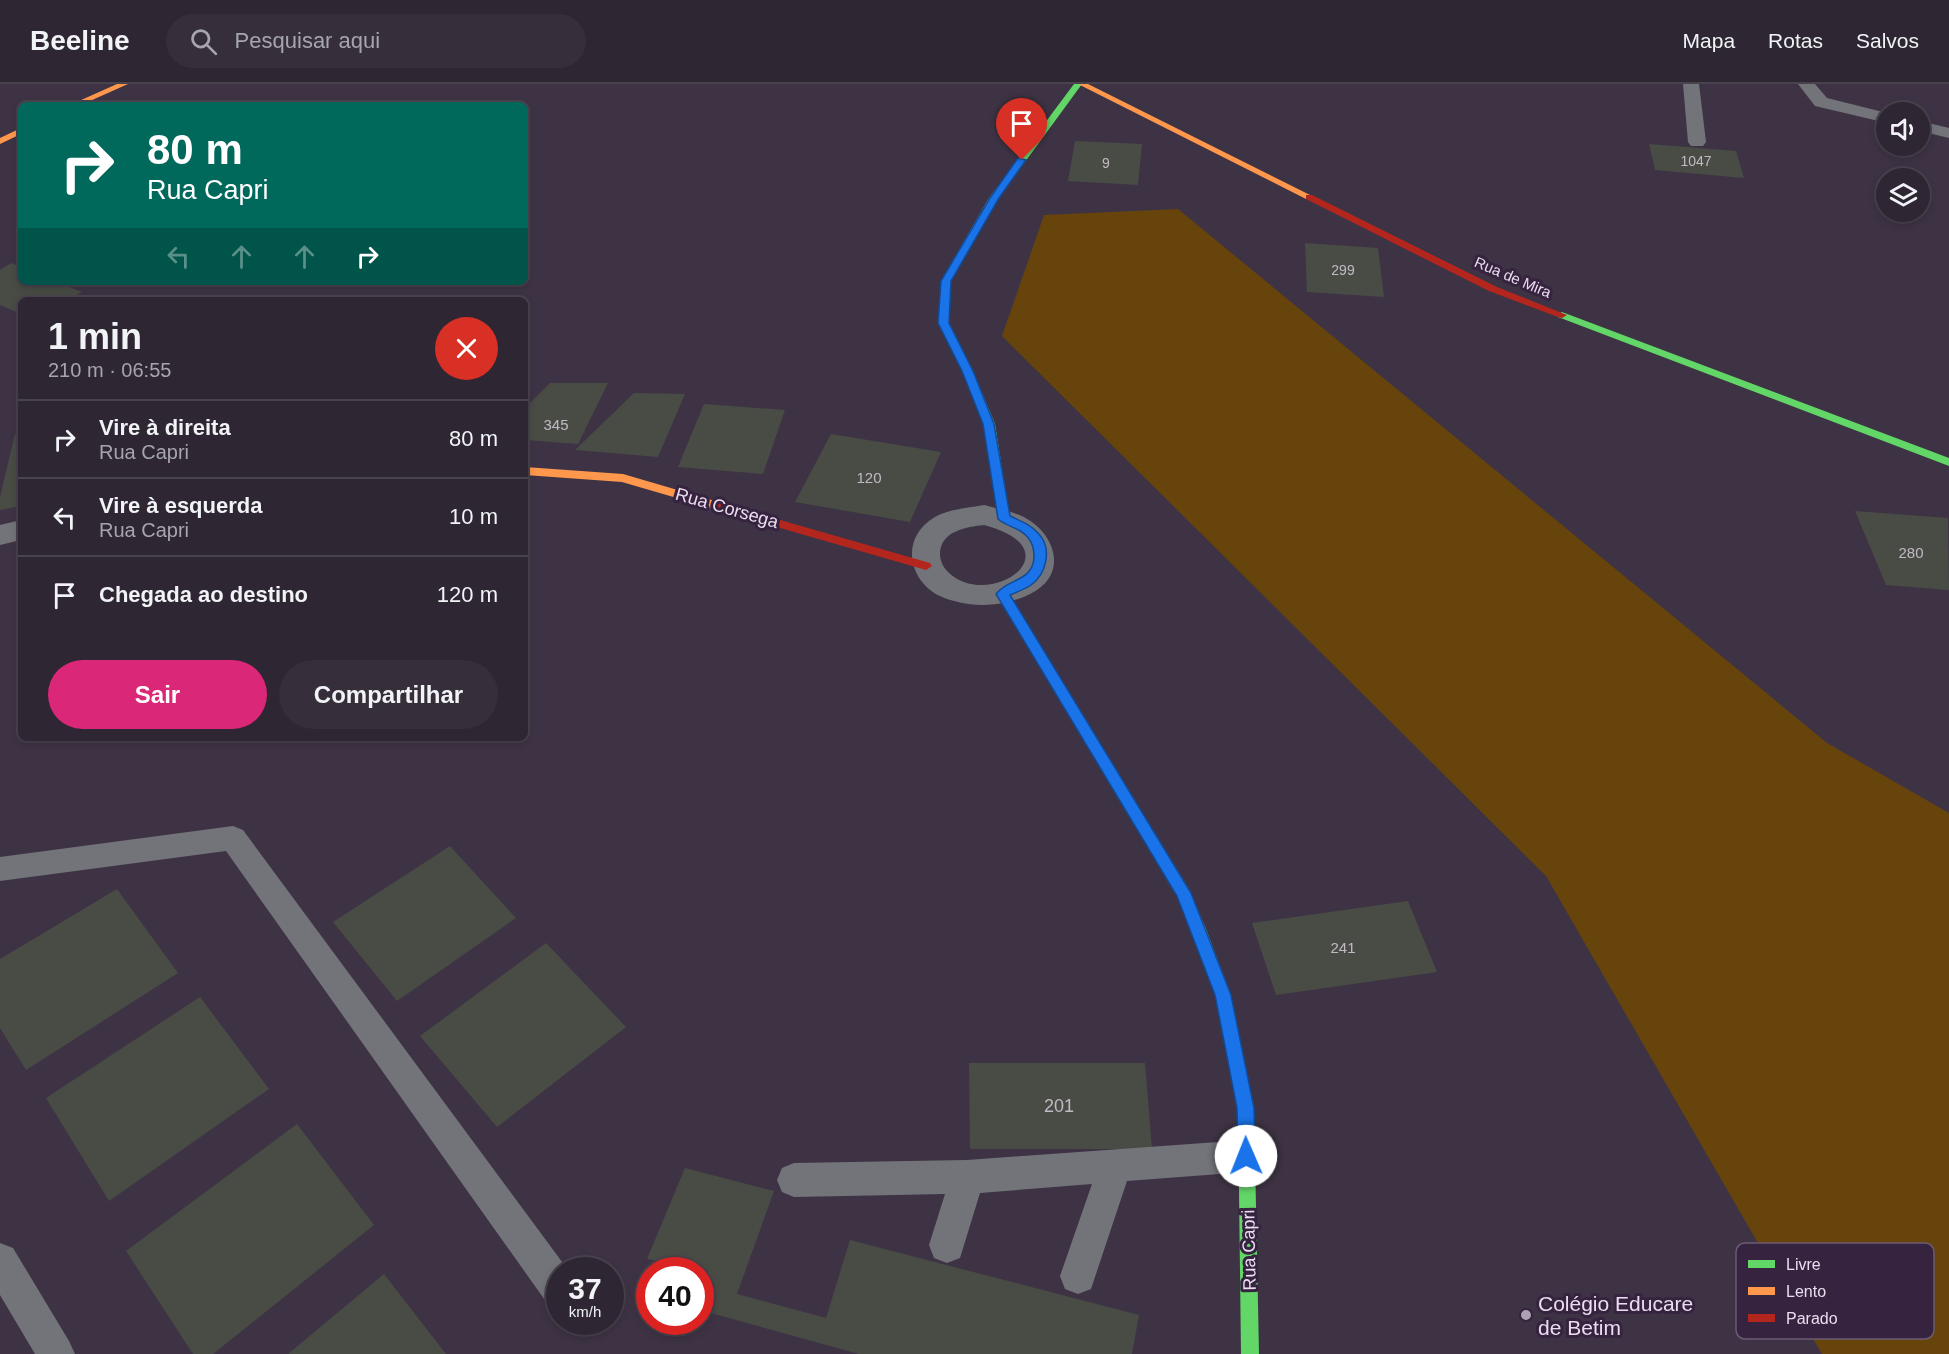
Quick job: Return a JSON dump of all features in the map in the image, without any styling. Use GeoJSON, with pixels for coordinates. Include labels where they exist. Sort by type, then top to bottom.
{"type":"FeatureCollection","features":[{"type":"Feature","properties":{"kind":"main road"},"geometry":{"type":"LineString","coordinates":[[81,102],[124,84]]}},
{"type":"Feature","properties":{"kind":"main road"},"geometry":{"type":"LineString","coordinates":[[1004,519],[989,424],[968,371],[944,323],[946,281],[994,198],[1080,84]]}},
{"type":"Feature","properties":{"kind":"main road","name":"Rua de Mira"},"geometry":{"type":"LineString","coordinates":[[1080,84],[1493,289],[1949,462]]}},
{"type":"Feature","properties":{"kind":"main road"},"geometry":{"type":"LineString","coordinates":[[0,141],[18,132]]}},
{"type":"Feature","properties":{"kind":"main road","name":"Rua Corsega"},"geometry":{"type":"LineString","coordinates":[[528,471],[623,478],[926,566]]}},
{"type":"Feature","properties":{"kind":"main road","name":"Rua Capri"},"geometry":{"type":"LineString","coordinates":[[1002,594],[1184,893],[1223,995],[1246,1108],[1250,1354]]}},
{"type":"Feature","properties":{"kind":"street"},"geometry":{"type":"LineString","coordinates":[[984,515],[1004,519],[1022,526],[1035,537],[1040,551],[1040,565],[1027,582],[1002,594],[966,594],[946,587],[934,578],[926,566],[924,554],[928,542],[946,524],[984,515]]}},
{"type":"Feature","properties":{"kind":"street"},"geometry":{"type":"LineString","coordinates":[[0,535],[18,531]]}},
{"type":"Feature","properties":{"kind":"lane"},"geometry":{"type":"LineString","coordinates":[[1691,84],[1696,142]]}},
{"type":"Feature","properties":{"kind":"lane"},"geometry":{"type":"LineString","coordinates":[[1806,84],[1821,102],[1876,115]]}},
{"type":"Feature","properties":{"kind":"lane"},"geometry":{"type":"LineString","coordinates":[[1930,128],[1949,133]]}},
{"type":"Feature","properties":{"kind":"lane"},"geometry":{"type":"LineString","coordinates":[[0,869],[233,838],[546,1271]]}},
{"type":"Feature","properties":{"kind":"lane"},"geometry":{"type":"LineString","coordinates":[[794,1180],[967,1177],[1246,1156]]}},
{"type":"Feature","properties":{"kind":"lane"},"geometry":{"type":"LineString","coordinates":[[1078,1276],[1115,1166]]}},
{"type":"Feature","properties":{"kind":"lane"},"geometry":{"type":"LineString","coordinates":[[947,1245],[967,1177]]}},
{"type":"Feature","properties":{"kind":"lane"},"geometry":{"type":"LineString","coordinates":[[0,1261],[56,1354]]}},
{"type":"Feature","properties":{"kind":"shaded area"},"geometry":{"type":"Polygon","coordinates":[[[1178,209],[1827,743],[1949,813],[1949,1354],[1822,1354],[1813,1339],[1934,1339],[1934,1243],[1758,1243],[1546,876],[1002,336],[1044,215],[1178,209]]]}},
{"type":"Feature","properties":{"kind":"building"},"geometry":{"type":"Polygon","coordinates":[[[1075,141],[1142,144],[1138,185],[1068,181],[1075,141]]]}},
{"type":"Feature","properties":{"kind":"building"},"geometry":{"type":"Polygon","coordinates":[[[1649,144],[1736,151],[1744,178],[1655,170],[1649,144]]]}},
{"type":"Feature","properties":{"kind":"building"},"geometry":{"type":"Polygon","coordinates":[[[1305,243],[1378,248],[1384,297],[1307,292],[1305,243]]]}},
{"type":"Feature","properties":{"kind":"building"},"geometry":{"type":"Polygon","coordinates":[[[11,263],[18,266],[18,285],[64,285],[82,292],[73,297],[18,297],[18,313],[0,305],[0,270],[11,263]]]}},
{"type":"Feature","properties":{"kind":"building"},"geometry":{"type":"Polygon","coordinates":[[[550,383],[608,383],[578,444],[528,440],[528,405],[550,383]]]}},
{"type":"Feature","properties":{"kind":"building"},"geometry":{"type":"Polygon","coordinates":[[[634,393],[685,394],[658,457],[575,450],[634,393]]]}},
{"type":"Feature","properties":{"kind":"building"},"geometry":{"type":"Polygon","coordinates":[[[704,404],[785,410],[763,474],[678,467],[704,404]]]}},
{"type":"Feature","properties":{"kind":"building"},"geometry":{"type":"Polygon","coordinates":[[[15,434],[18,434],[18,507],[0,510],[0,497],[15,434]]]}},
{"type":"Feature","properties":{"kind":"building"},"geometry":{"type":"Polygon","coordinates":[[[831,434],[941,452],[910,522],[795,502],[831,434]]]}},
{"type":"Feature","properties":{"kind":"building"},"geometry":{"type":"Polygon","coordinates":[[[1855,511],[1948,518],[1949,590],[1886,585],[1855,511]]]}},
{"type":"Feature","properties":{"kind":"building"},"geometry":{"type":"Polygon","coordinates":[[[450,846],[516,918],[397,1001],[333,922],[450,846]]]}},
{"type":"Feature","properties":{"kind":"building"},"geometry":{"type":"Polygon","coordinates":[[[117,889],[178,973],[26,1070],[0,1028],[0,959],[117,889]]]}},
{"type":"Feature","properties":{"kind":"building"},"geometry":{"type":"Polygon","coordinates":[[[1408,901],[1437,972],[1276,995],[1252,923],[1408,901]]]}},
{"type":"Feature","properties":{"kind":"building"},"geometry":{"type":"Polygon","coordinates":[[[546,943],[626,1027],[497,1127],[420,1036],[546,943]]]}},
{"type":"Feature","properties":{"kind":"building"},"geometry":{"type":"Polygon","coordinates":[[[200,997],[269,1089],[109,1201],[46,1098],[200,997]]]}},
{"type":"Feature","properties":{"kind":"building"},"geometry":{"type":"Polygon","coordinates":[[[969,1063],[1145,1063],[1152,1149],[970,1149],[969,1063]]]}},
{"type":"Feature","properties":{"kind":"building"},"geometry":{"type":"Polygon","coordinates":[[[297,1124],[374,1225],[213,1354],[193,1354],[126,1251],[297,1124]]]}},
{"type":"Feature","properties":{"kind":"building"},"geometry":{"type":"Polygon","coordinates":[[[685,1168],[774,1191],[737,1294],[826,1318],[850,1240],[1139,1315],[1132,1354],[859,1354],[714,1314],[714,1257],[648,1257],[685,1168]]]}},
{"type":"Feature","properties":{"kind":"building"},"geometry":{"type":"Polygon","coordinates":[[[384,1274],[446,1354],[288,1354],[384,1274]]]}},
{"type":"Feature","properties":{"kind":"traffic: fast"},"geometry":{"type":"LineString","coordinates":[[1004,518],[989,424],[968,371],[944,323],[946,281],[994,198],[1078,84]]}},
{"type":"Feature","properties":{"kind":"traffic: fast"},"geometry":{"type":"LineString","coordinates":[[1562,315],[1949,462]]}},
{"type":"Feature","properties":{"kind":"traffic: fast"},"geometry":{"type":"LineString","coordinates":[[1198,929],[1223,995],[1246,1108],[1250,1354]]}},
{"type":"Feature","properties":{"kind":"traffic: slow"},"geometry":{"type":"LineString","coordinates":[[81,102],[124,84]]}},
{"type":"Feature","properties":{"kind":"traffic: slow"},"geometry":{"type":"LineString","coordinates":[[1082,84],[1309,197]]}},
{"type":"Feature","properties":{"kind":"traffic: slow"},"geometry":{"type":"LineString","coordinates":[[0,141],[18,132]]}},
{"type":"Feature","properties":{"kind":"traffic: slow"},"geometry":{"type":"LineString","coordinates":[[528,471],[623,478],[718,506]]}},
{"type":"Feature","properties":{"kind":"traffic: slow"},"geometry":{"type":"LineString","coordinates":[[1002,594],[1184,893],[1198,929]]}},
{"type":"Feature","properties":{"kind":"traffic: jam"},"geometry":{"type":"LineString","coordinates":[[1309,197],[1493,289],[1562,315]]}},
{"type":"Feature","properties":{"kind":"traffic: jam"},"geometry":{"type":"LineString","coordinates":[[718,506],[926,566]]}},
{"type":"Feature","properties":{"kind":"place","name":"Colégio Educare de Betim"},"geometry":{"type":"Point","coordinates":[1526,1315]}},
{"type":"Feature","properties":{"kind":"route"},"geometry":{"type":"LineString","coordinates":[[1022,160],[994,198],[946,281],[944,323],[968,371],[989,424],[1004,519],[1022,526],[1035,537],[1040,551],[1040,565],[1035,574],[1016,589],[1002,594],[1184,893],[1223,995],[1246,1108],[1246,1156]]}}]}
